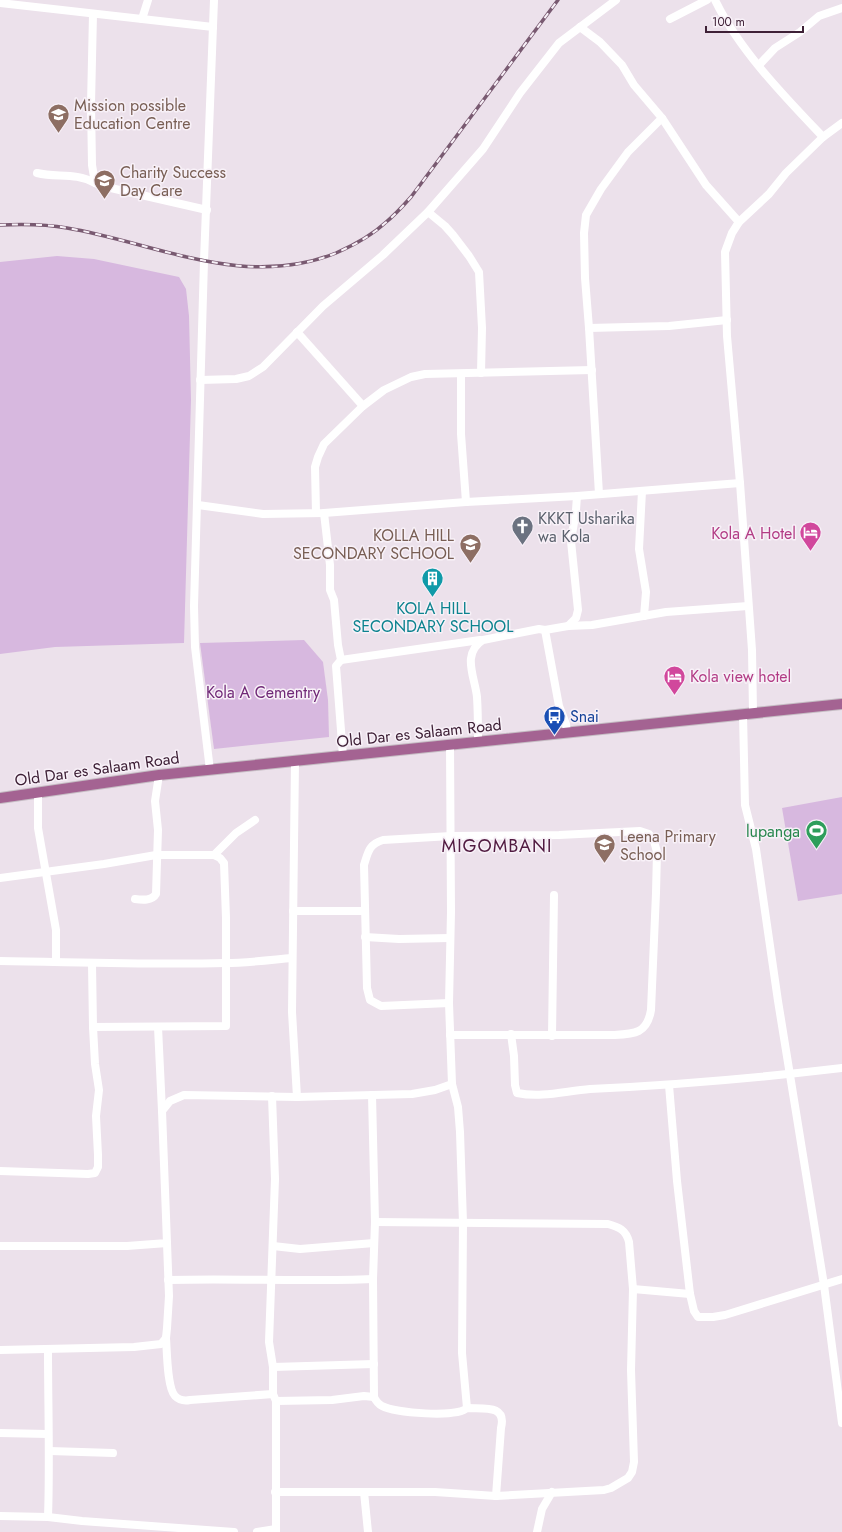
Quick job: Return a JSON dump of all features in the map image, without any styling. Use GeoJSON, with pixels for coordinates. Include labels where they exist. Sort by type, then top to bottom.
{"type":"FeatureCollection","features":[{"type":"Feature","properties":{"kind":"main road","name":"Old Dar es Salaam Road"},"geometry":{"type":"LineString","coordinates":[[0,798],[159,775],[842,704]]}},
{"type":"Feature","properties":{"kind":"street"},"geometry":{"type":"LineString","coordinates":[[142,19],[148,0]]}},
{"type":"Feature","properties":{"kind":"street"},"geometry":{"type":"LineString","coordinates":[[210,770],[195,647],[194,606],[198,505],[200,380],[214,0]]}},
{"type":"Feature","properties":{"kind":"street"},"geometry":{"type":"LineString","coordinates":[[200,380],[236,379],[249,376],[263,367],[324,306],[383,255],[428,212],[483,149],[520,93],[559,43],[616,0]]}},
{"type":"Feature","properties":{"kind":"street"},"geometry":{"type":"LineString","coordinates":[[670,19],[707,0]]}},
{"type":"Feature","properties":{"kind":"street"},"geometry":{"type":"LineString","coordinates":[[715,0],[719,10],[737,37],[759,65],[789,101],[823,137]]}},
{"type":"Feature","properties":{"kind":"street"},"geometry":{"type":"LineString","coordinates":[[0,4],[11,2],[93,14],[213,27]]}},
{"type":"Feature","properties":{"kind":"street"},"geometry":{"type":"LineString","coordinates":[[759,65],[775,48],[800,32],[819,16],[842,8]]}},
{"type":"Feature","properties":{"kind":"street"},"geometry":{"type":"LineString","coordinates":[[93,14],[91,104],[92,165],[95,183]]}},
{"type":"Feature","properties":{"kind":"street"},"geometry":{"type":"LineString","coordinates":[[580,27],[600,42],[622,65],[634,85],[662,118],[706,185],[739,222]]}},
{"type":"Feature","properties":{"kind":"street"},"geometry":{"type":"LineString","coordinates":[[599,494],[585,272],[584,233],[586,215],[601,189],[628,152],[662,118]]}},
{"type":"Feature","properties":{"kind":"street"},"geometry":{"type":"LineString","coordinates":[[842,123],[823,137],[786,172],[769,194],[739,222],[732,232],[725,252],[727,336],[740,483],[754,679],[748,713],[745,805],[756,849],[778,1001],[824,1285],[842,1420]]}},
{"type":"Feature","properties":{"kind":"street"},"geometry":{"type":"LineString","coordinates":[[74,176],[84,172],[92,165]]}},
{"type":"Feature","properties":{"kind":"street"},"geometry":{"type":"LineString","coordinates":[[37,173],[74,176],[89,179],[102,186],[206,210]]}},
{"type":"Feature","properties":{"kind":"street"},"geometry":{"type":"LineString","coordinates":[[428,212],[449,230],[479,272],[482,328],[478,373],[465,384],[461,390]]}},
{"type":"Feature","properties":{"kind":"street"},"geometry":{"type":"LineString","coordinates":[[589,328],[669,326],[727,320]]}},
{"type":"Feature","properties":{"kind":"street"},"geometry":{"type":"LineString","coordinates":[[297,332],[363,406]]}},
{"type":"Feature","properties":{"kind":"street"},"geometry":{"type":"LineString","coordinates":[[341,660],[338,645],[334,600],[330,590],[330,565],[315,483],[315,467],[324,444],[363,406],[384,390],[411,377],[425,374],[592,370]]}},
{"type":"Feature","properties":{"kind":"street"},"geometry":{"type":"LineString","coordinates":[[461,374],[461,434],[466,502]]}},
{"type":"Feature","properties":{"kind":"street"},"geometry":{"type":"LineString","coordinates":[[198,505],[263,514],[320,513],[466,502],[577,496],[740,483]]}},
{"type":"Feature","properties":{"kind":"street"},"geometry":{"type":"LineString","coordinates":[[642,491],[639,549],[645,581],[644,616]]}},
{"type":"Feature","properties":{"kind":"street"},"geometry":{"type":"LineString","coordinates":[[568,626],[576,618],[578,610],[571,541],[577,496]]}},
{"type":"Feature","properties":{"kind":"street"},"geometry":{"type":"LineString","coordinates":[[343,756],[336,666],[341,660],[450,646],[539,630],[568,626],[592,625],[666,612],[748,606]]}},
{"type":"Feature","properties":{"kind":"street"},"geometry":{"type":"LineString","coordinates":[[545,630],[559,706],[566,724],[567,733]]}},
{"type":"Feature","properties":{"kind":"street"},"geometry":{"type":"LineString","coordinates":[[478,741],[476,696],[470,667],[473,649],[483,640]]}},
{"type":"Feature","properties":{"kind":"street"},"geometry":{"type":"LineString","coordinates":[[450,745],[449,1003],[452,1084],[458,1107],[460,1132],[463,1223],[462,1353],[467,1408]]}},
{"type":"Feature","properties":{"kind":"street"},"geometry":{"type":"LineString","coordinates":[[295,761],[292,1012],[297,1097]]}},
{"type":"Feature","properties":{"kind":"street"},"geometry":{"type":"LineString","coordinates":[[135,899],[145,900],[154,897],[156,894],[156,855],[158,830],[155,801],[159,775]]}},
{"type":"Feature","properties":{"kind":"street"},"geometry":{"type":"LineString","coordinates":[[38,793],[38,828],[56,930],[56,961]]}},
{"type":"Feature","properties":{"kind":"street"},"geometry":{"type":"LineString","coordinates":[[214,855],[236,833],[255,820]]}},
{"type":"Feature","properties":{"kind":"street"},"geometry":{"type":"LineString","coordinates":[[449,1003],[381,1006],[370,1000],[367,988],[364,865],[370,849],[375,842],[384,840],[450,836],[559,835],[640,831],[647,833],[654,841],[657,852],[651,1010],[647,1024],[643,1029],[639,1032],[626,1034],[552,1036],[511,1034],[450,1035]]}},
{"type":"Feature","properties":{"kind":"street"},"geometry":{"type":"LineString","coordinates":[[0,878],[156,855],[214,855],[220,858],[224,863],[226,1026],[93,1027]]}},
{"type":"Feature","properties":{"kind":"street"},"geometry":{"type":"LineString","coordinates":[[552,1036],[554,895]]}},
{"type":"Feature","properties":{"kind":"street"},"geometry":{"type":"LineString","coordinates":[[293,911],[365,911]]}},
{"type":"Feature","properties":{"kind":"street"},"geometry":{"type":"LineString","coordinates":[[366,937],[399,939],[450,938]]}},
{"type":"Feature","properties":{"kind":"street"},"geometry":{"type":"LineString","coordinates":[[0,961],[56,961],[92,964],[226,963],[292,958]]}},
{"type":"Feature","properties":{"kind":"street"},"geometry":{"type":"LineString","coordinates":[[0,1171],[88,1174],[95,1173],[98,1168],[96,1116],[99,1090],[95,1064],[92,964]]}},
{"type":"Feature","properties":{"kind":"street"},"geometry":{"type":"LineString","coordinates":[[158,1027],[168,1280],[166,1358],[172,1391],[176,1398],[184,1400],[274,1398],[332,1400],[364,1396],[374,1397]]}},
{"type":"Feature","properties":{"kind":"street"},"geometry":{"type":"LineString","coordinates":[[511,1034],[517,1093],[545,1095],[585,1090],[669,1085],[791,1074],[842,1068]]}},
{"type":"Feature","properties":{"kind":"street"},"geometry":{"type":"LineString","coordinates":[[162,1110],[170,1101],[184,1095],[297,1097],[412,1094],[435,1090],[452,1084]]}},
{"type":"Feature","properties":{"kind":"street"},"geometry":{"type":"LineString","coordinates":[[669,1085],[677,1181],[690,1294],[694,1311],[698,1317],[713,1317],[737,1312],[842,1279]]}},
{"type":"Feature","properties":{"kind":"street"},"geometry":{"type":"LineString","coordinates":[[372,1095],[375,1222],[373,1279],[374,1397],[382,1406],[412,1413],[454,1412],[464,1411],[467,1408],[492,1409],[501,1414],[502,1422],[496,1496]]}},
{"type":"Feature","properties":{"kind":"street"},"geometry":{"type":"LineString","coordinates":[[257,1532],[276,1530],[273,1367],[269,1342],[275,1179],[272,1096]]}},
{"type":"Feature","properties":{"kind":"street"},"geometry":{"type":"LineString","coordinates":[[275,1492],[435,1492],[496,1496],[536,1494],[604,1490],[611,1488],[628,1478],[632,1472],[634,1462],[631,1370],[633,1289],[629,1242],[627,1235],[619,1227],[608,1224],[375,1222]]}},
{"type":"Feature","properties":{"kind":"street"},"geometry":{"type":"LineString","coordinates":[[0,1246],[127,1246],[167,1243]]}},
{"type":"Feature","properties":{"kind":"street"},"geometry":{"type":"LineString","coordinates":[[273,1246],[300,1248],[374,1243]]}},
{"type":"Feature","properties":{"kind":"street"},"geometry":{"type":"LineString","coordinates":[[168,1280],[209,1279],[328,1281],[373,1279]]}},
{"type":"Feature","properties":{"kind":"street"},"geometry":{"type":"LineString","coordinates":[[633,1289],[690,1294]]}},
{"type":"Feature","properties":{"kind":"street"},"geometry":{"type":"LineString","coordinates":[[0,1350],[48,1350],[154,1346],[161,1344],[166,1338]]}},
{"type":"Feature","properties":{"kind":"street"},"geometry":{"type":"LineString","coordinates":[[48,1350],[48,1434],[50,1451],[48,1517]]}},
{"type":"Feature","properties":{"kind":"street"},"geometry":{"type":"LineString","coordinates":[[273,1367],[374,1364]]}},
{"type":"Feature","properties":{"kind":"street"},"geometry":{"type":"LineString","coordinates":[[0,1433],[48,1434]]}},
{"type":"Feature","properties":{"kind":"street"},"geometry":{"type":"LineString","coordinates":[[50,1451],[113,1453]]}},
{"type":"Feature","properties":{"kind":"street"},"geometry":{"type":"LineString","coordinates":[[364,1492],[368,1532]]}},
{"type":"Feature","properties":{"kind":"street"},"geometry":{"type":"LineString","coordinates":[[538,1532],[542,1509],[552,1492]]}},
{"type":"Feature","properties":{"kind":"street"},"geometry":{"type":"LineString","coordinates":[[536,1494],[546,1501]]}},
{"type":"Feature","properties":{"kind":"street"},"geometry":{"type":"LineString","coordinates":[[0,1516],[48,1517],[82,1521],[234,1532]]}},
{"type":"Feature","properties":{"kind":"green space"},"geometry":{"type":"Polygon","coordinates":[[[57,256],[94,259],[179,277],[186,289],[189,316],[191,400],[184,643],[55,647],[0,654],[0,262],[57,256]]]}},
{"type":"Feature","properties":{"kind":"green space","name":"Kola A Cementry"},"geometry":{"type":"Polygon","coordinates":[[[304,640],[323,662],[328,700],[329,737],[214,749],[200,643],[304,640]]]}},
{"type":"Feature","properties":{"kind":"green space","name":"lupanga"},"geometry":{"type":"Polygon","coordinates":[[[842,797],[842,894],[798,901],[782,808],[842,797]]]}},
{"type":"Feature","properties":{"kind":"railway"},"geometry":{"type":"LineString","coordinates":[[0,225],[17,224],[67,228],[201,260],[234,265],[268,267],[302,263],[336,253],[374,232],[392,217],[411,197],[558,0]]}},
{"type":"Feature","properties":{"kind":"place","name":"Mission possible Education Centre"},"geometry":{"type":"Point","coordinates":[59,134]}},
{"type":"Feature","properties":{"kind":"place","name":"Charity Success Day Care"},"geometry":{"type":"Point","coordinates":[105,200]}},
{"type":"Feature","properties":{"kind":"place","name":"KKKT Usharika wa Kola"},"geometry":{"type":"Point","coordinates":[522,546]}},
{"type":"Feature","properties":{"kind":"place","name":"Kola A Hotel"},"geometry":{"type":"Point","coordinates":[811,552]}},
{"type":"Feature","properties":{"kind":"place","name":"KOLLA HILL SECONDARY SCHOOL"},"geometry":{"type":"Point","coordinates":[470,564]}},
{"type":"Feature","properties":{"kind":"place","name":"KOLA HILL SECONDARY SCHOOL"},"geometry":{"type":"Point","coordinates":[433,598]}},
{"type":"Feature","properties":{"kind":"place","name":"Kola view hotel"},"geometry":{"type":"Point","coordinates":[675,696]}},
{"type":"Feature","properties":{"kind":"place","name":"Snai"},"geometry":{"type":"Point","coordinates":[555,736]}},
{"type":"Feature","properties":{"kind":"place","name":"lupanga"},"geometry":{"type":"Point","coordinates":[816,850]}},
{"type":"Feature","properties":{"kind":"place","name":"Leena Primary School"},"geometry":{"type":"Point","coordinates":[605,864]}},
{"type":"Feature","properties":{"kind":"district","name":"MIGOMBANI"},"geometry":{"type":"Point","coordinates":[497,846]}}]}
